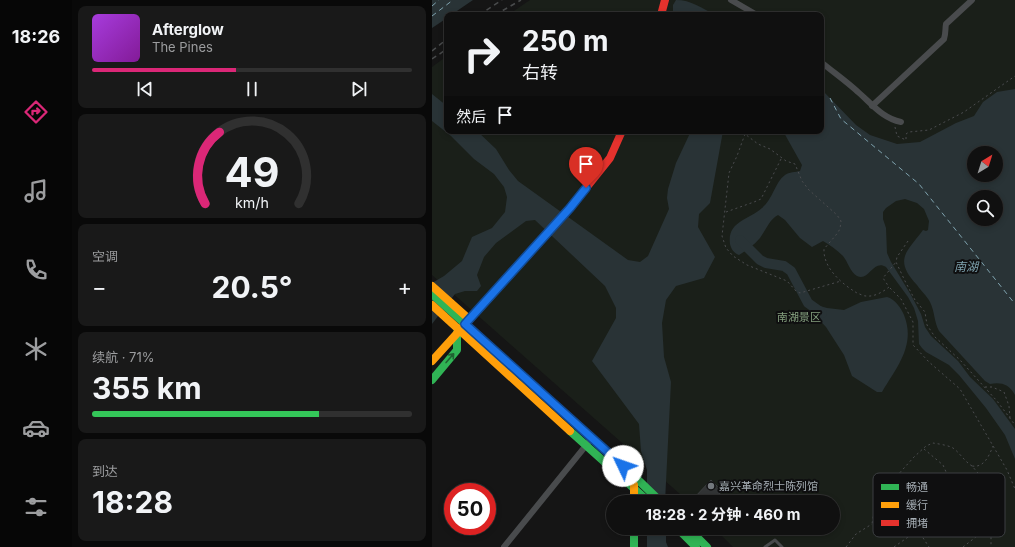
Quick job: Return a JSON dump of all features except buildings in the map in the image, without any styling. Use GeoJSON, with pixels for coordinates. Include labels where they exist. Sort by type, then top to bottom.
{"type":"FeatureCollection","features":[{"type":"Feature","properties":{"kind":"main road"},"geometry":{"type":"LineString","coordinates":[[662,12],[666,0]]}},
{"type":"Feature","properties":{"kind":"main road"},"geometry":{"type":"LineString","coordinates":[[432,361],[570,208],[610,158],[621,134]]}},
{"type":"Feature","properties":{"kind":"main road"},"geometry":{"type":"LineString","coordinates":[[432,286],[447,313]]}},
{"type":"Feature","properties":{"kind":"main road"},"geometry":{"type":"LineString","coordinates":[[432,294],[447,313],[462,327],[637,484],[652,495]]}},
{"type":"Feature","properties":{"kind":"main road"},"geometry":{"type":"LineString","coordinates":[[432,305],[447,313],[462,327]]}},
{"type":"Feature","properties":{"kind":"main road"},"geometry":{"type":"LineString","coordinates":[[432,311],[447,313]]}},
{"type":"Feature","properties":{"kind":"main road"},"geometry":{"type":"LineString","coordinates":[[432,380],[458,350],[462,327]]}},
{"type":"Feature","properties":{"kind":"main road"},"geometry":{"type":"LineString","coordinates":[[589,441],[637,484],[644,495]]}},
{"type":"Feature","properties":{"kind":"main road"},"geometry":{"type":"LineString","coordinates":[[635,495],[637,484]]}},
{"type":"Feature","properties":{"kind":"main road"},"geometry":{"type":"LineString","coordinates":[[634,535],[634,547]]}},
{"type":"Feature","properties":{"kind":"main road"},"geometry":{"type":"LineString","coordinates":[[684,535],[696,547]]}},
{"type":"Feature","properties":{"kind":"main road"},"geometry":{"type":"LineString","coordinates":[[695,535],[707,547]]}},
{"type":"Feature","properties":{"kind":"street"},"geometry":{"type":"LineString","coordinates":[[731,0],[752,12]]}},
{"type":"Feature","properties":{"kind":"street"},"geometry":{"type":"LineString","coordinates":[[872,106],[944,39],[946,34],[946,24],[972,0]]}},
{"type":"Feature","properties":{"kind":"street"},"geometry":{"type":"LineString","coordinates":[[824,64],[858,92],[872,106],[891,120],[898,121]]}},
{"type":"Feature","properties":{"kind":"street"},"geometry":{"type":"LineString","coordinates":[[504,547],[589,441]]}},
{"type":"Feature","properties":{"kind":"lane"},"geometry":{"type":"LineString","coordinates":[[765,547],[775,540],[782,547]]}},
{"type":"Feature","properties":{"kind":"path"},"geometry":{"type":"LineString","coordinates":[[898,121],[897,136],[906,140],[906,134],[909,132],[929,130],[964,112],[1015,76]]}},
{"type":"Feature","properties":{"kind":"path"},"geometry":{"type":"LineString","coordinates":[[841,281],[800,293],[796,292],[787,281],[747,265],[733,256],[726,248],[722,236],[729,173],[745,134],[758,144],[770,149],[781,158],[795,164],[802,181],[820,201],[837,215],[841,221],[840,229],[824,249],[824,256],[832,272],[852,290],[865,297],[873,296],[889,287]]}},
{"type":"Feature","properties":{"kind":"path"},"geometry":{"type":"LineString","coordinates":[[725,212],[762,199],[781,158]]}},
{"type":"Feature","properties":{"kind":"path"},"geometry":{"type":"LineString","coordinates":[[908,241],[897,257],[894,265],[883,278],[889,287],[901,299],[913,322],[913,345],[929,362],[960,389],[1007,470],[1015,489]]}},
{"type":"Feature","properties":{"kind":"path"},"geometry":{"type":"LineString","coordinates":[[896,262],[908,287],[925,312],[927,325],[935,336],[960,360],[997,401],[1015,425]]}},
{"type":"Feature","properties":{"kind":"path"},"geometry":{"type":"LineString","coordinates":[[984,387],[992,387],[1004,392],[1009,406],[1010,419]]}},
{"type":"Feature","properties":{"kind":"path"},"geometry":{"type":"LineString","coordinates":[[900,473],[914,457],[933,443],[952,448],[960,454],[966,463],[977,467],[983,463],[993,446]]}},
{"type":"Feature","properties":{"kind":"path"},"geometry":{"type":"LineString","coordinates":[[923,449],[944,465],[947,473]]}},
{"type":"Feature","properties":{"kind":"path"},"geometry":{"type":"LineString","coordinates":[[972,466],[978,473]]}},
{"type":"Feature","properties":{"kind":"path"},"geometry":{"type":"LineString","coordinates":[[846,547],[856,534],[872,524],[873,518]]}},
{"type":"Feature","properties":{"kind":"path"},"geometry":{"type":"LineString","coordinates":[[894,547],[908,537]]}},
{"type":"Feature","properties":{"kind":"path"},"geometry":{"type":"LineString","coordinates":[[923,537],[929,547]]}},
{"type":"Feature","properties":{"kind":"path"},"geometry":{"type":"LineString","coordinates":[[963,547],[977,537]]}},
{"type":"Feature","properties":{"kind":"green space","name":"南湖景区"},"geometry":{"type":"Polygon","coordinates":[[[530,0],[1015,0],[1015,547],[733,547],[721,535],[840,535],[840,495],[681,495],[432,275],[432,67],[444,58],[444,134],[824,134],[824,12],[512,12],[530,0]]]}},
{"type":"Feature","properties":{"kind":"water"},"geometry":{"type":"Polygon","coordinates":[[[432,0],[473,0],[455,12],[444,12],[444,20],[432,28],[432,0]]]}},
{"type":"Feature","properties":{"kind":"water"},"geometry":{"type":"Polygon","coordinates":[[[676,0],[681,0],[692,3],[710,12],[673,12],[673,5],[676,0]]]}},
{"type":"Feature","properties":{"kind":"water","name":"南湖"},"geometry":{"type":"Polygon","coordinates":[[[1015,89],[1015,395],[1007,386],[998,383],[990,384],[985,381],[939,331],[930,302],[906,269],[904,262],[908,250],[923,230],[928,230],[929,221],[924,209],[917,203],[905,199],[896,201],[883,212],[883,219],[886,228],[887,253],[911,295],[921,314],[925,327],[931,336],[958,361],[970,377],[993,399],[1015,429],[1015,459],[1005,435],[986,408],[959,375],[949,365],[926,352],[919,344],[918,321],[914,308],[908,297],[886,267],[882,265],[878,266],[865,276],[857,276],[843,256],[836,250],[823,241],[812,247],[800,238],[785,220],[778,215],[770,222],[758,241],[739,255],[733,251],[730,244],[730,236],[735,226],[757,212],[766,204],[785,175],[800,171],[802,165],[785,134],[824,134],[824,92],[856,125],[870,135],[897,144],[920,142],[956,123],[974,116],[983,102],[997,92],[1015,89]]]}},
{"type":"Feature","properties":{"kind":"water"},"geometry":{"type":"Polygon","coordinates":[[[432,94],[444,104],[444,130],[432,121],[432,94]]]}},
{"type":"Feature","properties":{"kind":"water"},"geometry":{"type":"Polygon","coordinates":[[[448,134],[480,134],[496,149],[518,181],[628,260],[640,262],[648,256],[669,209],[667,198],[668,189],[676,163],[690,134],[722,134],[710,203],[699,214],[698,227],[715,257],[704,278],[676,286],[666,300],[662,323],[664,357],[671,382],[665,495],[647,495],[647,470],[641,451],[639,424],[592,361],[616,318],[616,308],[605,286],[535,220],[526,221],[496,243],[484,257],[477,275],[481,286],[477,291],[465,291],[455,294],[432,324],[432,283],[444,276],[462,261],[472,237],[492,228],[505,212],[507,197],[504,187],[494,174],[474,159],[448,134]]]}},
{"type":"Feature","properties":{"kind":"water"},"geometry":{"type":"Polygon","coordinates":[[[887,297],[895,302],[903,312],[908,336],[899,365],[882,392],[877,392],[852,376],[844,355],[826,327],[810,310],[813,304],[827,308],[844,310],[861,302],[887,297]]]}},
{"type":"Feature","properties":{"kind":"water"},"geometry":{"type":"Polygon","coordinates":[[[647,535],[666,535],[668,547],[647,547],[647,535]]]}},
{"type":"Feature","properties":{"kind":"waterway"},"geometry":{"type":"LineString","coordinates":[[740,240],[760,260],[766,263],[784,266],[791,271],[808,303],[822,313]]}},
{"type":"Feature","properties":{"kind":"ferry route"},"geometry":{"type":"LineString","coordinates":[[432,6],[439,0]]}},
{"type":"Feature","properties":{"kind":"ferry route"},"geometry":{"type":"LineString","coordinates":[[432,16],[453,0]]}},
{"type":"Feature","properties":{"kind":"ferry route"},"geometry":{"type":"LineString","coordinates":[[830,98],[841,119],[919,184],[1015,304]]}},
{"type":"Feature","properties":{"kind":"railway"},"geometry":{"type":"LineString","coordinates":[[484,12],[502,0]]}},
{"type":"Feature","properties":{"kind":"railway"},"geometry":{"type":"LineString","coordinates":[[500,12],[521,0]]}},
{"type":"Feature","properties":{"kind":"railway"},"geometry":{"type":"LineString","coordinates":[[432,51],[444,41]]}},
{"type":"Feature","properties":{"kind":"railway"},"geometry":{"type":"LineString","coordinates":[[432,59],[444,51]]}},
{"type":"Feature","properties":{"kind":"traffic: fast"},"geometry":{"type":"LineString","coordinates":[[432,294],[654,495]]}},
{"type":"Feature","properties":{"kind":"traffic: fast"},"geometry":{"type":"LineString","coordinates":[[432,380],[457,350],[457,333]]}},
{"type":"Feature","properties":{"kind":"traffic: fast"},"geometry":{"type":"LineString","coordinates":[[570,431],[641,495]]}},
{"type":"Feature","properties":{"kind":"traffic: fast"},"geometry":{"type":"LineString","coordinates":[[634,535],[634,547]]}},
{"type":"Feature","properties":{"kind":"traffic: fast"},"geometry":{"type":"LineString","coordinates":[[684,535],[696,547]]}},
{"type":"Feature","properties":{"kind":"traffic: fast"},"geometry":{"type":"LineString","coordinates":[[695,535],[707,547]]}},
{"type":"Feature","properties":{"kind":"traffic: slow"},"geometry":{"type":"LineString","coordinates":[[432,361],[528,255]]}},
{"type":"Feature","properties":{"kind":"traffic: slow"},"geometry":{"type":"LineString","coordinates":[[432,286],[469,319]]}},
{"type":"Feature","properties":{"kind":"traffic: slow"},"geometry":{"type":"LineString","coordinates":[[432,305],[570,431]]}},
{"type":"Feature","properties":{"kind":"traffic: slow"},"geometry":{"type":"LineString","coordinates":[[634,485],[634,495]]}},
{"type":"Feature","properties":{"kind":"traffic: jam"},"geometry":{"type":"LineString","coordinates":[[662,12],[665,0]]}},
{"type":"Feature","properties":{"kind":"traffic: jam"},"geometry":{"type":"LineString","coordinates":[[528,255],[570,208],[610,158],[621,134]]}},
{"type":"Feature","properties":{"kind":"place","name":"嘉兴革命烈士陈列馆"},"geometry":{"type":"Point","coordinates":[711,486]}},
{"type":"Feature","properties":{"kind":"route"},"geometry":{"type":"LineString","coordinates":[[586,188],[570,208],[465,324],[623,466]]}}]}
